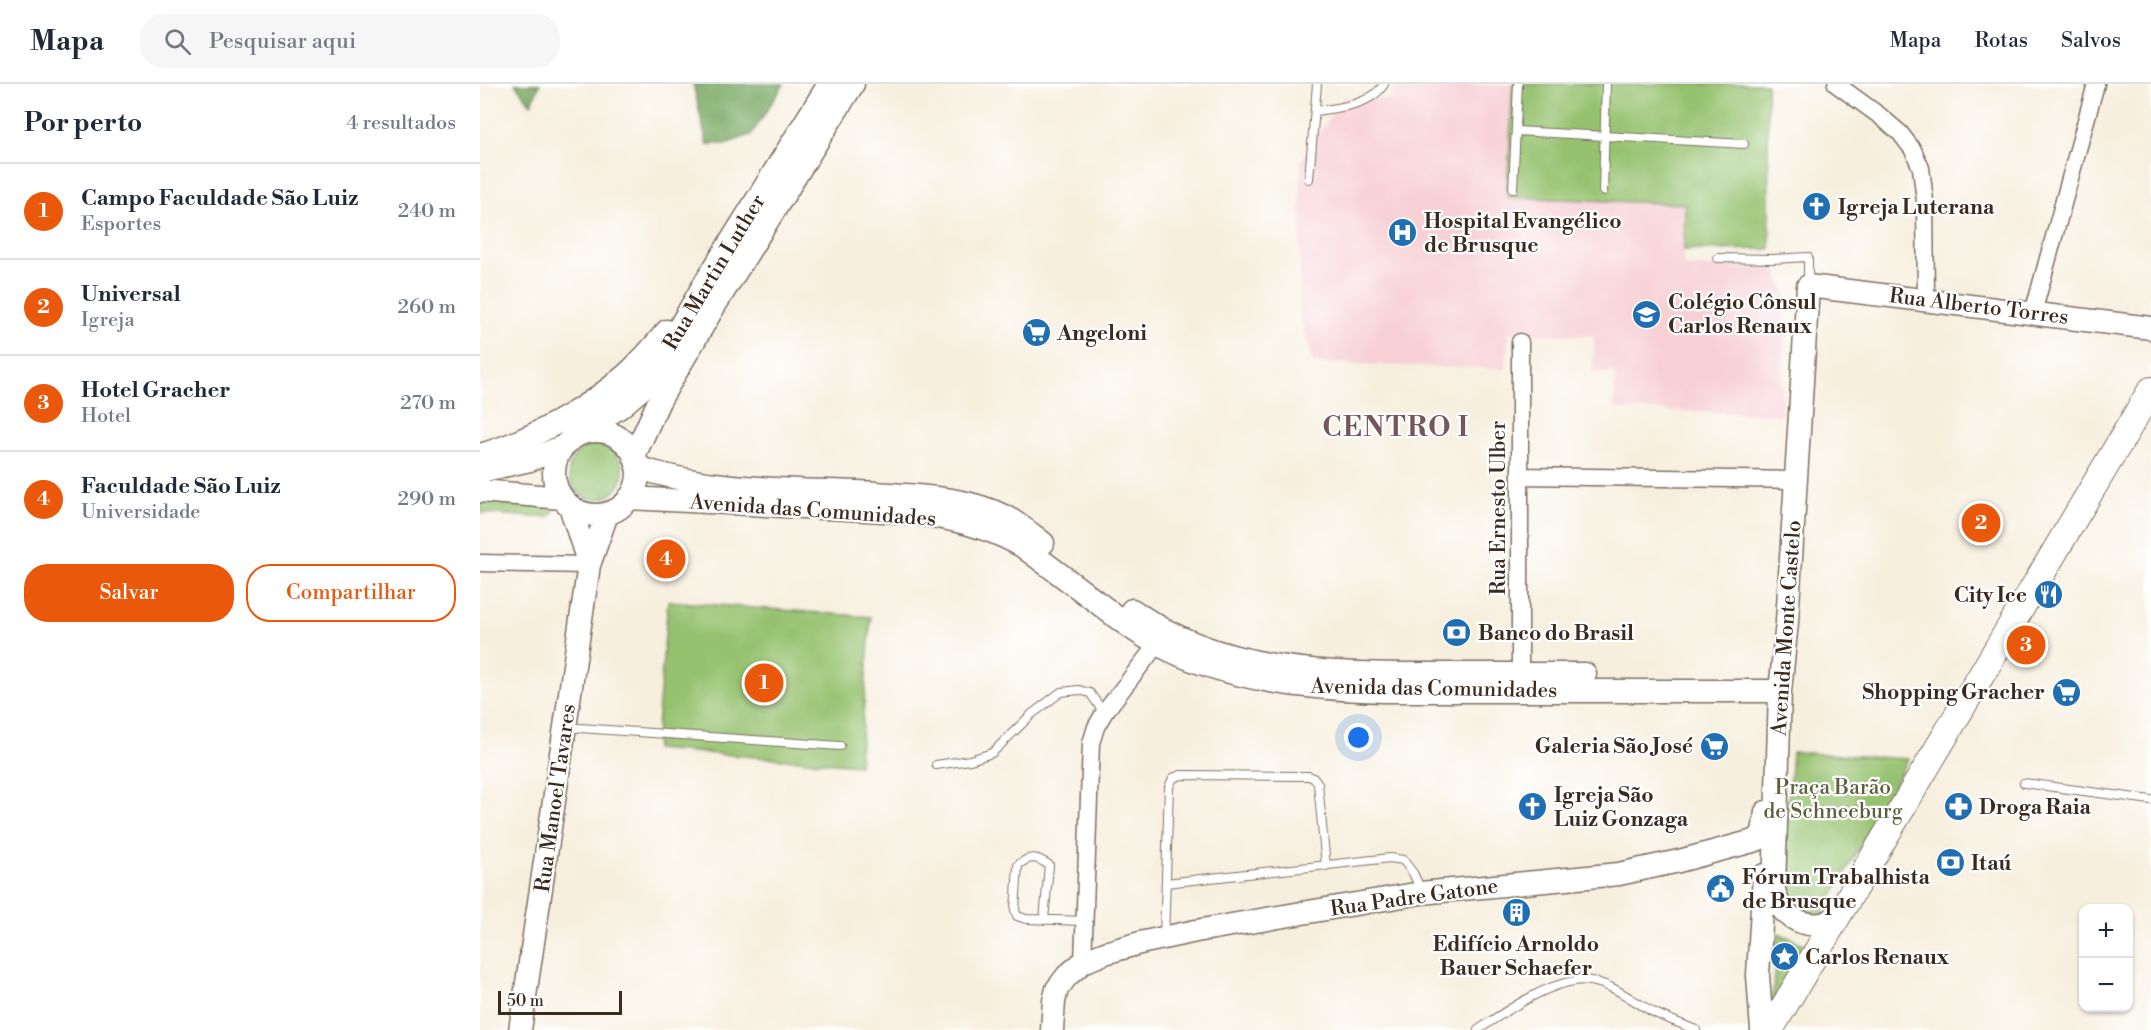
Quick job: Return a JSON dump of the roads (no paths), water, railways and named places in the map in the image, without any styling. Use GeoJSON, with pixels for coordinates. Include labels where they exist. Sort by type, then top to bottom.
{"type":"FeatureCollection","features":[{"type":"Feature","properties":{"kind":"main road","name":"Rua Martin Luther"},"geometry":{"type":"LineString","coordinates":[[569,441],[620,407],[640,390],[665,355],[705,283],[828,84]]}},
{"type":"Feature","properties":{"kind":"main road","name":"Rua Martin Luther"},"geometry":{"type":"LineString","coordinates":[[636,462],[659,401],[712,310],[853,84]]}},
{"type":"Feature","properties":{"kind":"main road"},"geometry":{"type":"LineString","coordinates":[[480,455],[528,437],[605,392],[643,358],[705,283]]}},
{"type":"Feature","properties":{"kind":"main road","name":"Rua Alberto Torres"},"geometry":{"type":"LineString","coordinates":[[1808,286],[2151,328]]}},
{"type":"Feature","properties":{"kind":"main road","name":"Avenida Monte Castelo"},"geometry":{"type":"LineString","coordinates":[[1808,286],[1787,622],[1781,683],[1774,843],[1776,898],[1779,907],[1789,917],[1799,921],[1822,924],[1836,918]]}},
{"type":"Feature","properties":{"kind":"main road"},"geometry":{"type":"LineString","coordinates":[[1770,1030],[2151,390]]}},
{"type":"Feature","properties":{"kind":"main road"},"geometry":{"type":"LineString","coordinates":[[480,471],[530,460],[569,441],[588,432],[602,432],[615,436],[626,445],[636,462],[635,489],[620,508],[608,514],[594,515],[581,513],[566,502],[555,485],[554,471],[557,458],[569,441]]}},
{"type":"Feature","properties":{"kind":"main road","name":"Avenida das Comunidades"},"geometry":{"type":"LineString","coordinates":[[636,462],[722,494]]}},
{"type":"Feature","properties":{"kind":"main road"},"geometry":{"type":"LineString","coordinates":[[480,491],[566,502]]}},
{"type":"Feature","properties":{"kind":"main road","name":"Avenida das Comunidades"},"geometry":{"type":"LineString","coordinates":[[630,498],[722,494],[922,505],[959,502],[985,508],[1007,518],[1128,607],[1162,638],[1211,650],[1263,673],[1330,681],[1361,682],[1781,683]]}},
{"type":"Feature","properties":{"kind":"main road","name":"Rua Manoel Tavares"},"geometry":{"type":"LineString","coordinates":[[566,502],[589,565]]}},
{"type":"Feature","properties":{"kind":"main road","name":"Rua Manoel Tavares"},"geometry":{"type":"LineString","coordinates":[[520,1030],[589,565],[608,514]]}},
{"type":"Feature","properties":{"kind":"main road"},"geometry":{"type":"LineString","coordinates":[[1747,844],[1757,840],[1763,833],[1766,820],[1768,775],[1778,750]]}},
{"type":"Feature","properties":{"kind":"main road"},"geometry":{"type":"LineString","coordinates":[[1747,844],[1760,848],[1765,854],[1758,975],[1762,1030]]}},
{"type":"Feature","properties":{"kind":"main road","name":"Rua Padre Gatone"},"geometry":{"type":"LineString","coordinates":[[1083,962],[1104,953],[1164,938],[1422,894],[1619,874],[1747,844]]}},
{"type":"Feature","properties":{"kind":"main road"},"geometry":{"type":"LineString","coordinates":[[1053,1030],[1054,1001],[1058,989],[1067,976],[1083,962]]}},
{"type":"Feature","properties":{"kind":"street"},"geometry":{"type":"LineString","coordinates":[[1836,84],[1900,133],[1913,150],[1921,168],[1925,201],[1926,299]]}},
{"type":"Feature","properties":{"kind":"street"},"geometry":{"type":"LineString","coordinates":[[2032,313],[2096,84]]}},
{"type":"Feature","properties":{"kind":"street","name":"Rua Ernesto Ulber"},"geometry":{"type":"LineString","coordinates":[[1520,342],[1520,682]]}},
{"type":"Feature","properties":{"kind":"street"},"geometry":{"type":"LineString","coordinates":[[1520,476],[1796,480]]}},
{"type":"Feature","properties":{"kind":"street"},"geometry":{"type":"LineString","coordinates":[[480,563],[589,565]]}},
{"type":"Feature","properties":{"kind":"street"},"geometry":{"type":"LineString","coordinates":[[1083,962],[1091,743],[1104,713],[1162,638]]}},
{"type":"Feature","properties":{"kind":"lane"},"geometry":{"type":"LineString","coordinates":[[1309,179],[1317,84]]}},
{"type":"Feature","properties":{"kind":"lane"},"geometry":{"type":"LineString","coordinates":[[1315,111],[1342,107],[1363,100],[1380,92],[1384,84]]}},
{"type":"Feature","properties":{"kind":"lane"},"geometry":{"type":"LineString","coordinates":[[1514,189],[1518,84]]}},
{"type":"Feature","properties":{"kind":"lane"},"geometry":{"type":"LineString","coordinates":[[1603,191],[1606,84]]}},
{"type":"Feature","properties":{"kind":"lane"},"geometry":{"type":"LineString","coordinates":[[1516,131],[1744,144]]}},
{"type":"Feature","properties":{"kind":"lane"},"geometry":{"type":"LineString","coordinates":[[1718,258],[1808,257],[1808,286]]}},
{"type":"Feature","properties":{"kind":"lane"},"geometry":{"type":"LineString","coordinates":[[936,765],[970,760],[992,753],[1032,714],[1061,692],[1078,690],[1090,693],[1104,713]]}},
{"type":"Feature","properties":{"kind":"lane"},"geometry":{"type":"LineString","coordinates":[[565,727],[840,746]]}},
{"type":"Feature","properties":{"kind":"lane"},"geometry":{"type":"LineString","coordinates":[[1164,938],[1169,787],[1173,778],[1181,775],[1309,776],[1315,779],[1323,819],[1326,866]]}},
{"type":"Feature","properties":{"kind":"lane"},"geometry":{"type":"LineString","coordinates":[[2024,783],[2151,800]]}},
{"type":"Feature","properties":{"kind":"lane"},"geometry":{"type":"LineString","coordinates":[[1044,920],[1048,865],[1038,858],[1026,858],[1018,865],[1015,910],[1017,916],[1026,919],[1044,920],[1084,921]]}},
{"type":"Feature","properties":{"kind":"lane"},"geometry":{"type":"LineString","coordinates":[[1166,883],[1390,858],[1403,860],[1413,873],[1422,894]]}},
{"type":"Feature","properties":{"kind":"lane"},"geometry":{"type":"LineString","coordinates":[[1478,1030],[1509,1008],[1544,990],[1579,980],[1592,981],[1612,988],[1656,1013],[1696,1030]]}},
{"type":"Feature","properties":{"kind":"place","name":"Igreja Luterana"},"geometry":{"type":"Point","coordinates":[1817,207]}},
{"type":"Feature","properties":{"kind":"place","name":"Hospital Evangélico de Brusque"},"geometry":{"type":"Point","coordinates":[1403,233]}},
{"type":"Feature","properties":{"kind":"place","name":"Colégio Cônsul Carlos Renaux"},"geometry":{"type":"Point","coordinates":[1647,314]}},
{"type":"Feature","properties":{"kind":"place","name":"Angeloni"},"geometry":{"type":"Point","coordinates":[1036,333]}},
{"type":"Feature","properties":{"kind":"place","name":"Universal"},"geometry":{"type":"Point","coordinates":[1981,523]}},
{"type":"Feature","properties":{"kind":"place","name":"Faculdade São Luiz"},"geometry":{"type":"Point","coordinates":[666,559]}},
{"type":"Feature","properties":{"kind":"place","name":"City Ice"},"geometry":{"type":"Point","coordinates":[2048,595]}},
{"type":"Feature","properties":{"kind":"place","name":"Banco do Brasil"},"geometry":{"type":"Point","coordinates":[1457,633]}},
{"type":"Feature","properties":{"kind":"place","name":"Hotel Gracher"},"geometry":{"type":"Point","coordinates":[2026,645]}},
{"type":"Feature","properties":{"kind":"place","name":"Campo Faculdade São Luiz"},"geometry":{"type":"Point","coordinates":[764,683]}},
{"type":"Feature","properties":{"kind":"place","name":"Shopping Gracher"},"geometry":{"type":"Point","coordinates":[2066,692]}},
{"type":"Feature","properties":{"kind":"place","name":"Galeria São José"},"geometry":{"type":"Point","coordinates":[1714,746]}},
{"type":"Feature","properties":{"kind":"place","name":"Igreja São Luiz Gonzaga"},"geometry":{"type":"Point","coordinates":[1533,807]}},
{"type":"Feature","properties":{"kind":"place","name":"Droga Raia"},"geometry":{"type":"Point","coordinates":[1958,807]}},
{"type":"Feature","properties":{"kind":"place","name":"Itaú"},"geometry":{"type":"Point","coordinates":[1950,863]}},
{"type":"Feature","properties":{"kind":"place","name":"Fórum Trabalhista de Brusque"},"geometry":{"type":"Point","coordinates":[1721,889]}},
{"type":"Feature","properties":{"kind":"place","name":"Edifício Arnoldo Bauer Schaefer"},"geometry":{"type":"Point","coordinates":[1516,913]}},
{"type":"Feature","properties":{"kind":"place","name":"Carlos Renaux"},"geometry":{"type":"Point","coordinates":[1784,957]}},
{"type":"Feature","properties":{"kind":"district","name":"CENTRO I"},"geometry":{"type":"Point","coordinates":[1396,427]}},
{"type":"Feature","properties":{"kind":"park label","name":"Praça Barão de Schneeburg"},"geometry":{"type":"Point","coordinates":[1833,799]}}]}
